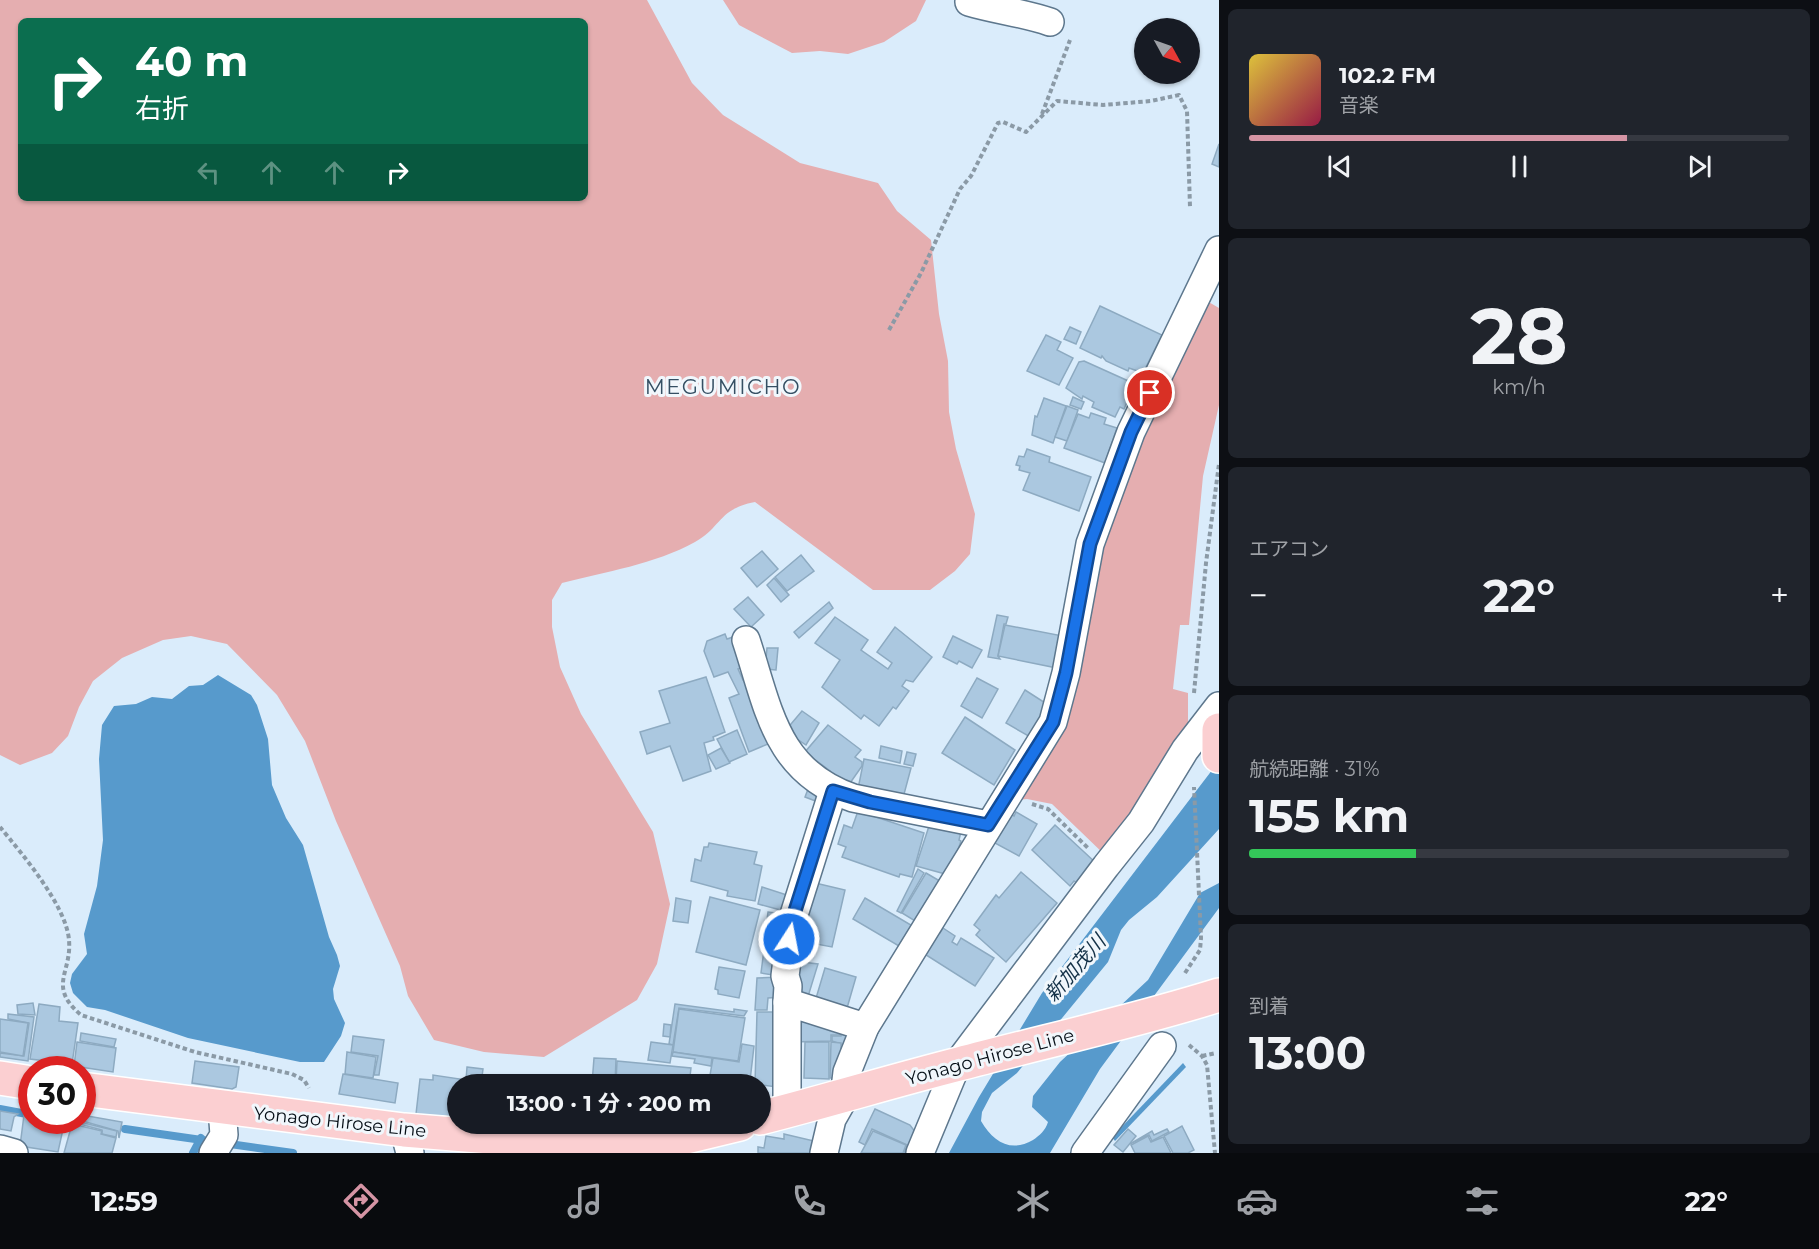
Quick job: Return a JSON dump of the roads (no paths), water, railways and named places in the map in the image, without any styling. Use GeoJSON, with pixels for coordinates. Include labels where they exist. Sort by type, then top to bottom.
{"type":"FeatureCollection","features":[{"type":"Feature","properties":{"kind":"main road","name":"Yonago Hirose Line"},"geometry":{"type":"LineString","coordinates":[[774,1115],[844,1098],[966,1062],[1166,1012],[1219,995]]}},
{"type":"Feature","properties":{"kind":"main road"},"geometry":{"type":"LineString","coordinates":[[0,1078],[18,1081]]}},
{"type":"Feature","properties":{"kind":"main road","name":"Yonago Hirose Line"},"geometry":{"type":"LineString","coordinates":[[96,1091],[310,1119],[407,1142],[661,1143],[698,1134]]}},
{"type":"Feature","properties":{"kind":"street"},"geometry":{"type":"LineString","coordinates":[[969,2],[1005,13],[1032,12]]}},
{"type":"Feature","properties":{"kind":"street"},"geometry":{"type":"LineString","coordinates":[[824,1153],[832,1119],[844,1098],[847,1072],[865,1027],[1053,722],[1066,673],[1090,544],[1131,432],[1219,250]]}},
{"type":"Feature","properties":{"kind":"street"},"geometry":{"type":"LineString","coordinates":[[746,640],[778,737],[808,773],[833,791],[870,802],[988,825]]}},
{"type":"Feature","properties":{"kind":"street"},"geometry":{"type":"LineString","coordinates":[[920,1153],[966,1062],[1106,866],[1212,741],[1219,706]]}},
{"type":"Feature","properties":{"kind":"street"},"geometry":{"type":"LineString","coordinates":[[774,1115],[787,1002],[788,986],[785,976],[792,921],[833,791]]}},
{"type":"Feature","properties":{"kind":"street"},"geometry":{"type":"LineString","coordinates":[[787,1002],[865,1027]]}},
{"type":"Feature","properties":{"kind":"street"},"geometry":{"type":"LineString","coordinates":[[1085,1153],[1172,1043]]}},
{"type":"Feature","properties":{"kind":"street"},"geometry":{"type":"LineString","coordinates":[[213,1153],[224,1135],[222,1108]]}},
{"type":"Feature","properties":{"kind":"street"},"geometry":{"type":"LineString","coordinates":[[0,1149],[15,1153]]}},
{"type":"Feature","properties":{"kind":"water"},"geometry":{"type":"Polygon","coordinates":[[[218,675],[251,695],[257,705],[268,739],[272,785],[286,818],[303,845],[329,937],[337,955],[340,966],[333,989],[334,999],[345,1023],[341,1036],[324,1062],[300,1062],[188,1038],[105,1010],[87,1007],[73,993],[70,983],[72,974],[87,954],[84,934],[97,886],[103,840],[99,759],[102,725],[114,706],[136,704],[152,697],[172,699],[189,686],[203,685],[218,675]]]}},
{"type":"Feature","properties":{"kind":"water","name":"新加茂川"},"geometry":{"type":"Polygon","coordinates":[[[1219,761],[1219,829],[1157,897],[1129,920],[1121,930],[1108,962],[1017,1073],[992,1093],[982,1112],[981,1121],[991,1135],[1003,1143],[1017,1145],[1025,1144],[1040,1134],[1048,1122],[1032,1107],[1033,1096],[1060,1062],[1148,980],[1200,893],[1219,883],[1219,908],[1100,1069],[1050,1153],[949,1153],[979,1097],[1042,993],[1219,761]]]}},
{"type":"Feature","properties":{"kind":"water"},"geometry":{"type":"Polygon","coordinates":[[[1183,1063],[1186,1067],[1115,1141],[1112,1137],[1183,1063]]]}},
{"type":"Feature","properties":{"kind":"waterway"},"geometry":{"type":"LineString","coordinates":[[0,1109],[18,1112]]}},
{"type":"Feature","properties":{"kind":"waterway"},"geometry":{"type":"LineString","coordinates":[[125,1129],[293,1153]]}},
{"type":"Feature","properties":{"kind":"waterway"},"geometry":{"type":"LineString","coordinates":[[193,1153],[201,1138]]}},
{"type":"Feature","properties":{"kind":"district","name":"MEGUMICHO"},"geometry":{"type":"Point","coordinates":[723,386]}}]}
